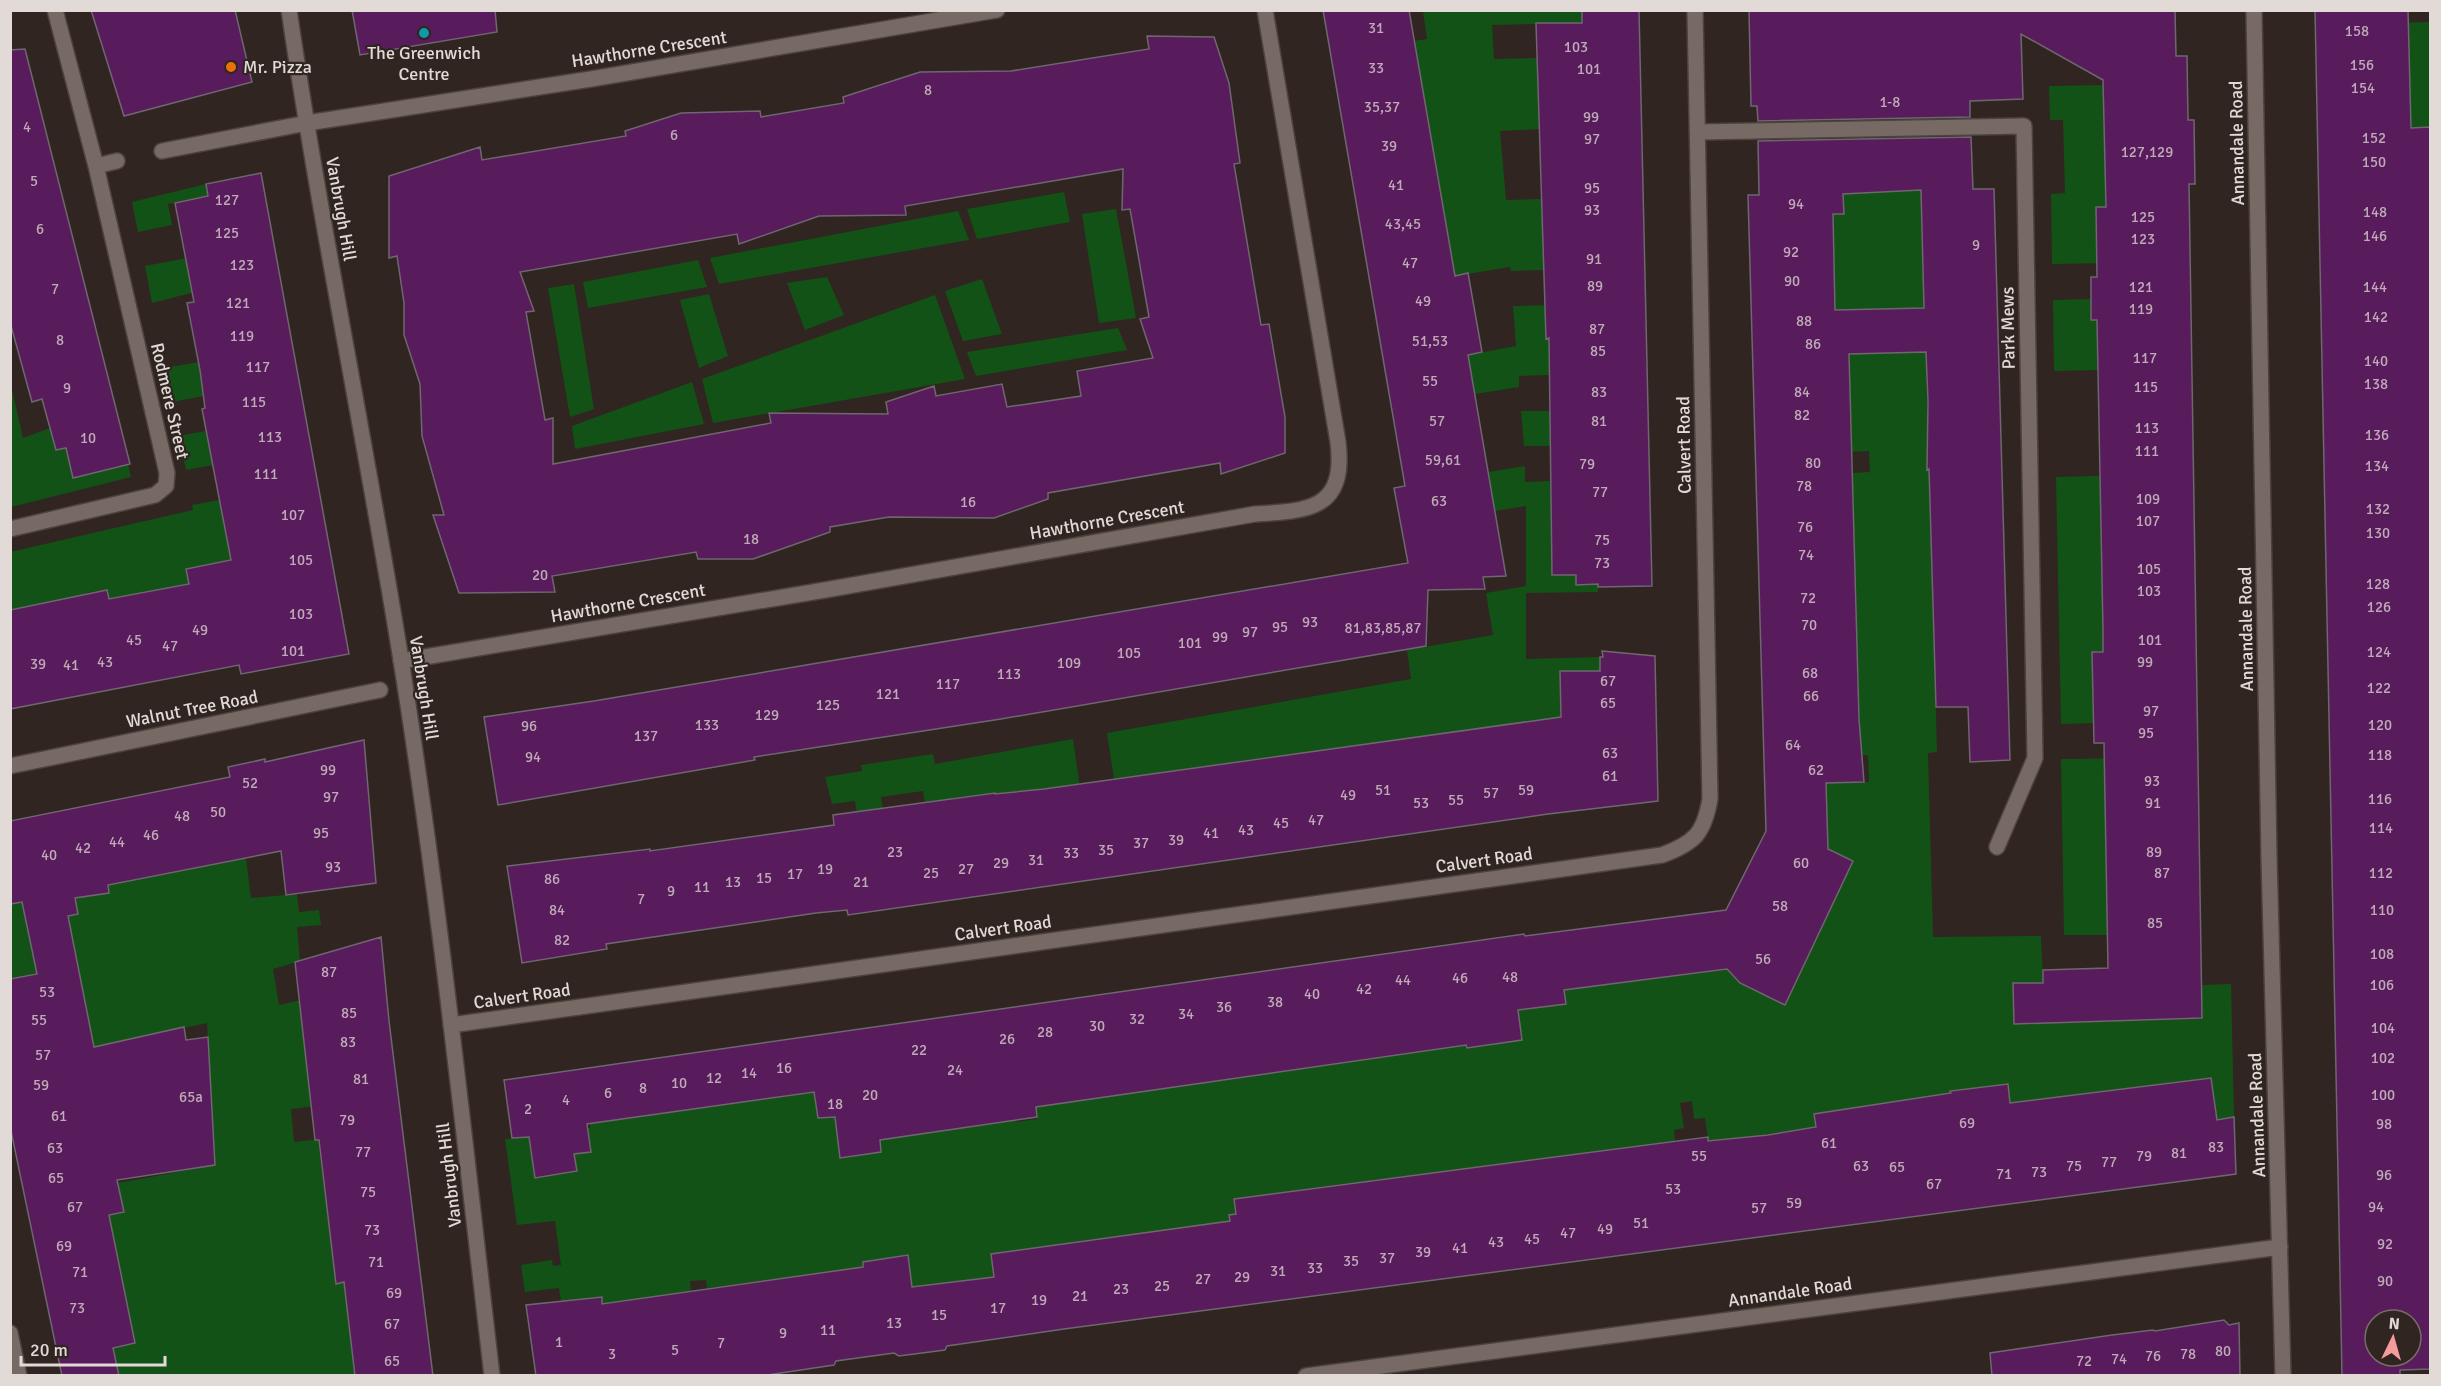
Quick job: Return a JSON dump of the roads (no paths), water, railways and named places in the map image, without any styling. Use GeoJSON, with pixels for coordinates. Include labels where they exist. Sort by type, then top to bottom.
{"type":"FeatureCollection","features":[{"type":"Feature","properties":{"kind":"street","name":"Rodmere Street"},"geometry":{"type":"LineString","coordinates":[[10,529],[155,495],[165,486],[167,473],[96,166],[55,10]]}},
{"type":"Feature","properties":{"kind":"street","name":"Vanbrugh Hill"},"geometry":{"type":"LineString","coordinates":[[289,10],[401,661],[451,1025],[492,1376]]}},
{"type":"Feature","properties":{"kind":"street","name":"Hawthorne Crescent"},"geometry":{"type":"LineString","coordinates":[[307,123],[591,79],[997,10]]}},
{"type":"Feature","properties":{"kind":"street","name":"Hawthorne Crescent"},"geometry":{"type":"LineString","coordinates":[[401,661],[825,590],[1256,514],[1295,512],[1314,506],[1330,494],[1338,482],[1340,461],[1338,442],[1265,10]]}},
{"type":"Feature","properties":{"kind":"street","name":"Calvert Road"},"geometry":{"type":"LineString","coordinates":[[451,1025],[1662,855],[1685,846],[1698,834],[1706,821],[1710,799],[1695,10]]}},
{"type":"Feature","properties":{"kind":"street","name":"Annandale Road"},"geometry":{"type":"LineString","coordinates":[[2254,10],[2269,846],[2283,1376]]}},
{"type":"Feature","properties":{"kind":"street"},"geometry":{"type":"LineString","coordinates":[[162,151],[307,123]]}},
{"type":"Feature","properties":{"kind":"street","name":"Park Mews"},"geometry":{"type":"LineString","coordinates":[[1698,132],[2024,126],[2035,758],[1997,847]]}},
{"type":"Feature","properties":{"kind":"street"},"geometry":{"type":"LineString","coordinates":[[96,166],[117,161]]}},
{"type":"Feature","properties":{"kind":"street","name":"Walnut Tree Road"},"geometry":{"type":"LineString","coordinates":[[10,766],[380,690]]}},
{"type":"Feature","properties":{"kind":"street","name":"Annandale Road"},"geometry":{"type":"LineString","coordinates":[[1306,1376],[2280,1247]]}},
{"type":"Feature","properties":{"kind":"street"},"geometry":{"type":"LineString","coordinates":[[10,1333],[19,1376]]}},
{"type":"Feature","properties":{"kind":"place","name":"The Greenwich Centre"},"geometry":{"type":"Point","coordinates":[424,33]}},
{"type":"Feature","properties":{"kind":"place","name":"Mr. Pizza"},"geometry":{"type":"Point","coordinates":[231,67]}}]}
